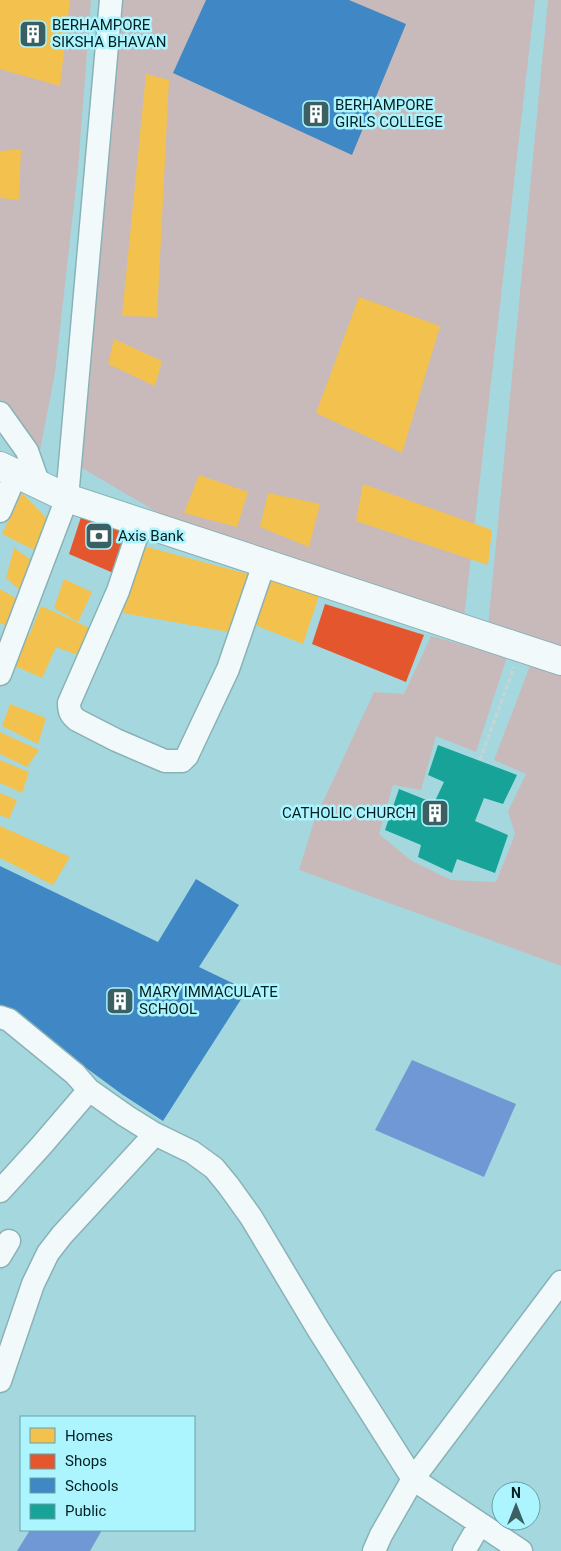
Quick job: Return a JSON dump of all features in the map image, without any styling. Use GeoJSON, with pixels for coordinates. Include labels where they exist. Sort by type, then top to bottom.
{"type":"FeatureCollection","features":[{"type":"Feature","properties":{"kind":"street"},"geometry":{"type":"LineString","coordinates":[[0,674],[67,498],[111,0]]}},
{"type":"Feature","properties":{"kind":"street"},"geometry":{"type":"LineString","coordinates":[[0,413],[28,451],[0,511]]}},
{"type":"Feature","properties":{"kind":"street"},"geometry":{"type":"LineString","coordinates":[[18,475],[67,498],[561,661]]}},
{"type":"Feature","properties":{"kind":"street"},"geometry":{"type":"LineString","coordinates":[[141,523],[118,591],[69,703],[69,710],[77,720],[116,740],[165,761],[182,762],[187,756],[228,669],[264,564]]}},
{"type":"Feature","properties":{"kind":"street"},"geometry":{"type":"LineString","coordinates":[[0,1017],[9,1020],[75,1074],[89,1090],[126,1116],[155,1134],[192,1152],[214,1168],[251,1217],[318,1329],[413,1479],[520,1551]]}},
{"type":"Feature","properties":{"kind":"street"},"geometry":{"type":"LineString","coordinates":[[0,1191],[89,1090]]}},
{"type":"Feature","properties":{"kind":"street"},"geometry":{"type":"LineString","coordinates":[[0,1381],[33,1284],[48,1253],[62,1235],[155,1134]]}},
{"type":"Feature","properties":{"kind":"street"},"geometry":{"type":"LineString","coordinates":[[374,1551],[380,1535],[413,1479],[561,1282]]}},
{"type":"Feature","properties":{"kind":"street"},"geometry":{"type":"LineString","coordinates":[[464,1551],[480,1524]]}},
{"type":"Feature","properties":{"kind":"path"},"geometry":{"type":"LineString","coordinates":[[480,760],[521,648]]}},
{"type":"Feature","properties":{"kind":"shaded area"},"geometry":{"type":"Polygon","coordinates":[[[0,0],[91,0],[78,169],[55,373],[39,456],[0,399],[0,0]]]}},
{"type":"Feature","properties":{"kind":"shaded area"},"geometry":{"type":"Polygon","coordinates":[[[112,0],[535,0],[464,618],[172,521],[65,458],[112,0]]]}},
{"type":"Feature","properties":{"kind":"shaded area"},"geometry":{"type":"Polygon","coordinates":[[[548,0],[561,0],[561,661],[487,637],[548,0]]]}},
{"type":"Feature","properties":{"kind":"shaded area"},"geometry":{"type":"Polygon","coordinates":[[[431,636],[507,657],[476,752],[436,736],[421,790],[393,785],[379,834],[412,861],[451,880],[496,882],[515,834],[508,811],[526,774],[494,760],[531,663],[561,673],[561,966],[299,870],[314,821],[374,692],[404,694],[431,636]]]}},
{"type":"Feature","properties":{"kind":"water"},"geometry":{"type":"Polygon","coordinates":[[[412,1060],[516,1104],[484,1177],[375,1130],[412,1060]]]}},
{"type":"Feature","properties":{"kind":"water"},"geometry":{"type":"Polygon","coordinates":[[[29,1531],[101,1531],[90,1551],[17,1551],[29,1531]]]}},
{"type":"Feature","properties":{"kind":"building: Homes","name":"BERHAMPORE SIKSHA BHAVAN"},"geometry":{"type":"Polygon","coordinates":[[[0,0],[70,0],[60,86],[0,69],[0,0]]]}},
{"type":"Feature","properties":{"kind":"building: Homes"},"geometry":{"type":"Polygon","coordinates":[[[146,74],[169,80],[157,317],[122,316],[146,74]]]}},
{"type":"Feature","properties":{"kind":"building: Homes"},"geometry":{"type":"Polygon","coordinates":[[[21,149],[19,200],[0,198],[0,151],[21,149]]]}},
{"type":"Feature","properties":{"kind":"building: Homes"},"geometry":{"type":"Polygon","coordinates":[[[359,297],[440,326],[402,453],[316,413],[359,297]]]}},
{"type":"Feature","properties":{"kind":"building: Homes"},"geometry":{"type":"Polygon","coordinates":[[[114,339],[162,361],[155,386],[108,364],[114,339]]]}},
{"type":"Feature","properties":{"kind":"building: Homes"},"geometry":{"type":"Polygon","coordinates":[[[199,475],[248,492],[237,527],[184,513],[199,475]]]}},
{"type":"Feature","properties":{"kind":"building: Homes"},"geometry":{"type":"Polygon","coordinates":[[[363,484],[492,530],[488,565],[356,521],[363,484]]]}},
{"type":"Feature","properties":{"kind":"building: Homes"},"geometry":{"type":"Polygon","coordinates":[[[22,493],[49,521],[34,550],[2,534],[22,493]]]}},
{"type":"Feature","properties":{"kind":"building: Homes"},"geometry":{"type":"Polygon","coordinates":[[[268,493],[320,504],[309,547],[260,527],[268,493]]]}},
{"type":"Feature","properties":{"kind":"building: Homes"},"geometry":{"type":"Polygon","coordinates":[[[140,545],[255,576],[234,633],[123,613],[140,545]]]}},
{"type":"Feature","properties":{"kind":"building: Homes"},"geometry":{"type":"Polygon","coordinates":[[[14,548],[37,564],[27,596],[6,578],[14,548]]]}},
{"type":"Feature","properties":{"kind":"building: Homes"},"geometry":{"type":"Polygon","coordinates":[[[64,579],[92,592],[78,622],[54,608],[64,579]]]}},
{"type":"Feature","properties":{"kind":"building: Homes"},"geometry":{"type":"Polygon","coordinates":[[[270,580],[319,596],[303,644],[255,625],[270,580]]]}},
{"type":"Feature","properties":{"kind":"building: Homes"},"geometry":{"type":"Polygon","coordinates":[[[0,589],[19,600],[11,628],[0,623],[0,589]]]}},
{"type":"Feature","properties":{"kind":"building: Homes"},"geometry":{"type":"Polygon","coordinates":[[[41,606],[94,630],[83,657],[56,647],[42,678],[10,664],[21,634],[29,636],[41,606]]]}},
{"type":"Feature","properties":{"kind":"building: Homes"},"geometry":{"type":"Polygon","coordinates":[[[10,704],[46,718],[38,744],[2,726],[10,704]]]}},
{"type":"Feature","properties":{"kind":"building: Homes"},"geometry":{"type":"Polygon","coordinates":[[[0,732],[39,750],[27,767],[0,754],[0,732]]]}},
{"type":"Feature","properties":{"kind":"building: Homes"},"geometry":{"type":"Polygon","coordinates":[[[0,760],[29,772],[22,793],[0,783],[0,760]]]}},
{"type":"Feature","properties":{"kind":"building: Homes"},"geometry":{"type":"Polygon","coordinates":[[[0,793],[17,800],[9,819],[0,815],[0,793]]]}},
{"type":"Feature","properties":{"kind":"building: Homes"},"geometry":{"type":"Polygon","coordinates":[[[0,826],[70,857],[53,885],[0,858],[0,826]]]}},
{"type":"Feature","properties":{"kind":"building: Shops"},"geometry":{"type":"Polygon","coordinates":[[[82,514],[131,530],[118,575],[69,554],[82,514]]]}},
{"type":"Feature","properties":{"kind":"building: Shops"},"geometry":{"type":"Polygon","coordinates":[[[325,604],[424,635],[406,682],[312,644],[325,604]]]}},
{"type":"Feature","properties":{"kind":"building: Schools","name":"BERHAMPORE GIRLS COLLEGE"},"geometry":{"type":"Polygon","coordinates":[[[206,0],[349,0],[406,24],[352,155],[173,73],[206,0]]]}},
{"type":"Feature","properties":{"kind":"building: Schools","name":"MARY IMMACULATE SCHOOL"},"geometry":{"type":"Polygon","coordinates":[[[0,866],[158,942],[196,879],[239,905],[199,967],[247,990],[163,1121],[123,1095],[55,1045],[0,1012],[0,866]]]}},
{"type":"Feature","properties":{"kind":"building: Public","name":"CATHOLIC CHURCH"},"geometry":{"type":"Polygon","coordinates":[[[438,745],[517,775],[503,804],[484,798],[475,821],[508,835],[495,873],[457,859],[452,873],[418,857],[421,845],[385,830],[399,789],[434,803],[444,782],[428,775],[438,745]]]}},
{"type":"Feature","properties":{"kind":"place","name":"BERHAMPORE SIKSHA BHAVAN"},"geometry":{"type":"Point","coordinates":[33,34]}},
{"type":"Feature","properties":{"kind":"place","name":"BERHAMPORE GIRLS COLLEGE"},"geometry":{"type":"Point","coordinates":[316,114]}},
{"type":"Feature","properties":{"kind":"place","name":"Axis Bank"},"geometry":{"type":"Point","coordinates":[99,536]}},
{"type":"Feature","properties":{"kind":"place","name":"CATHOLIC CHURCH"},"geometry":{"type":"Point","coordinates":[435,813]}},
{"type":"Feature","properties":{"kind":"place","name":"MARY IMMACULATE SCHOOL"},"geometry":{"type":"Point","coordinates":[120,1001]}}]}
